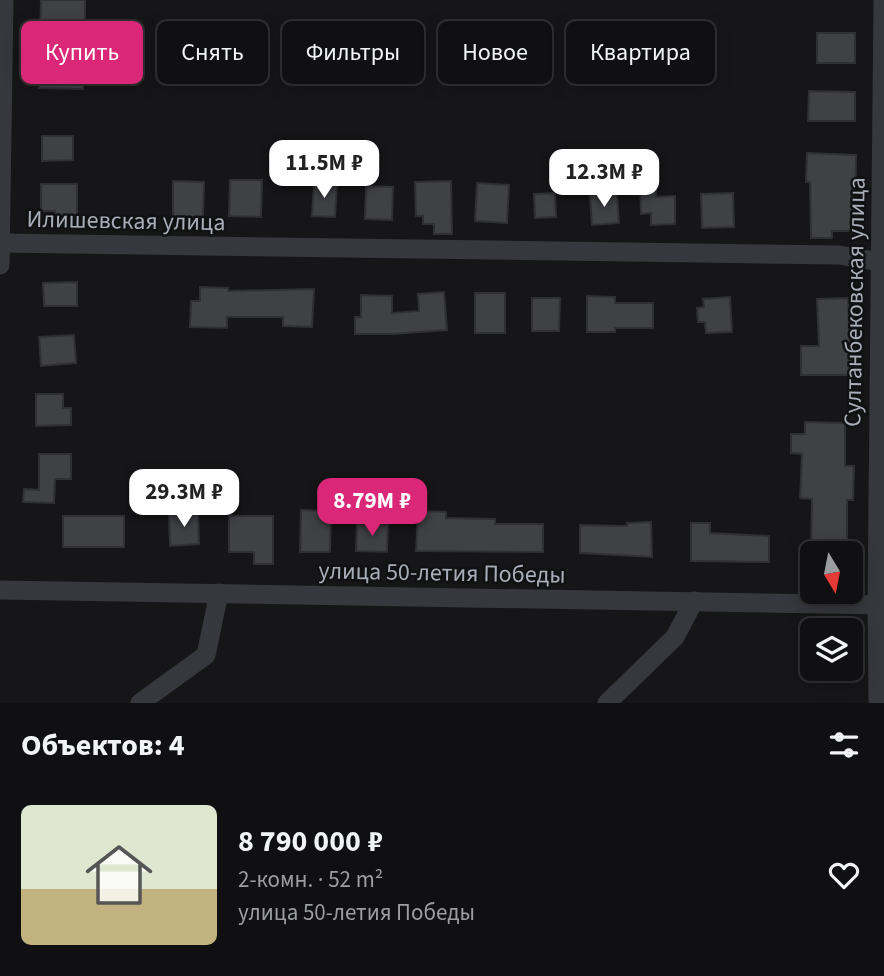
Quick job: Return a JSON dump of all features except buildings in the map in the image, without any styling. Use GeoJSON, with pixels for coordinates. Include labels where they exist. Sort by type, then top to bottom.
{"type":"FeatureCollection","features":[{"type":"Feature","properties":{"kind":"street"},"geometry":{"type":"LineString","coordinates":[[0,265],[4,0]]}},
{"type":"Feature","properties":{"kind":"street","name":"Султанбековская улица"},"geometry":{"type":"LineString","coordinates":[[878,703],[883,0]]}},
{"type":"Feature","properties":{"kind":"street","name":"Илишевская улица"},"geometry":{"type":"LineString","coordinates":[[0,243],[839,255],[880,262]]}},
{"type":"Feature","properties":{"kind":"street","name":"улица 50-летия Победы"},"geometry":{"type":"LineString","coordinates":[[0,590],[880,605]]}},
{"type":"Feature","properties":{"kind":"street"},"geometry":{"type":"LineString","coordinates":[[141,703],[206,655],[219,593]]}},
{"type":"Feature","properties":{"kind":"street"},"geometry":{"type":"LineString","coordinates":[[607,703],[675,637],[694,601]]}}]}
